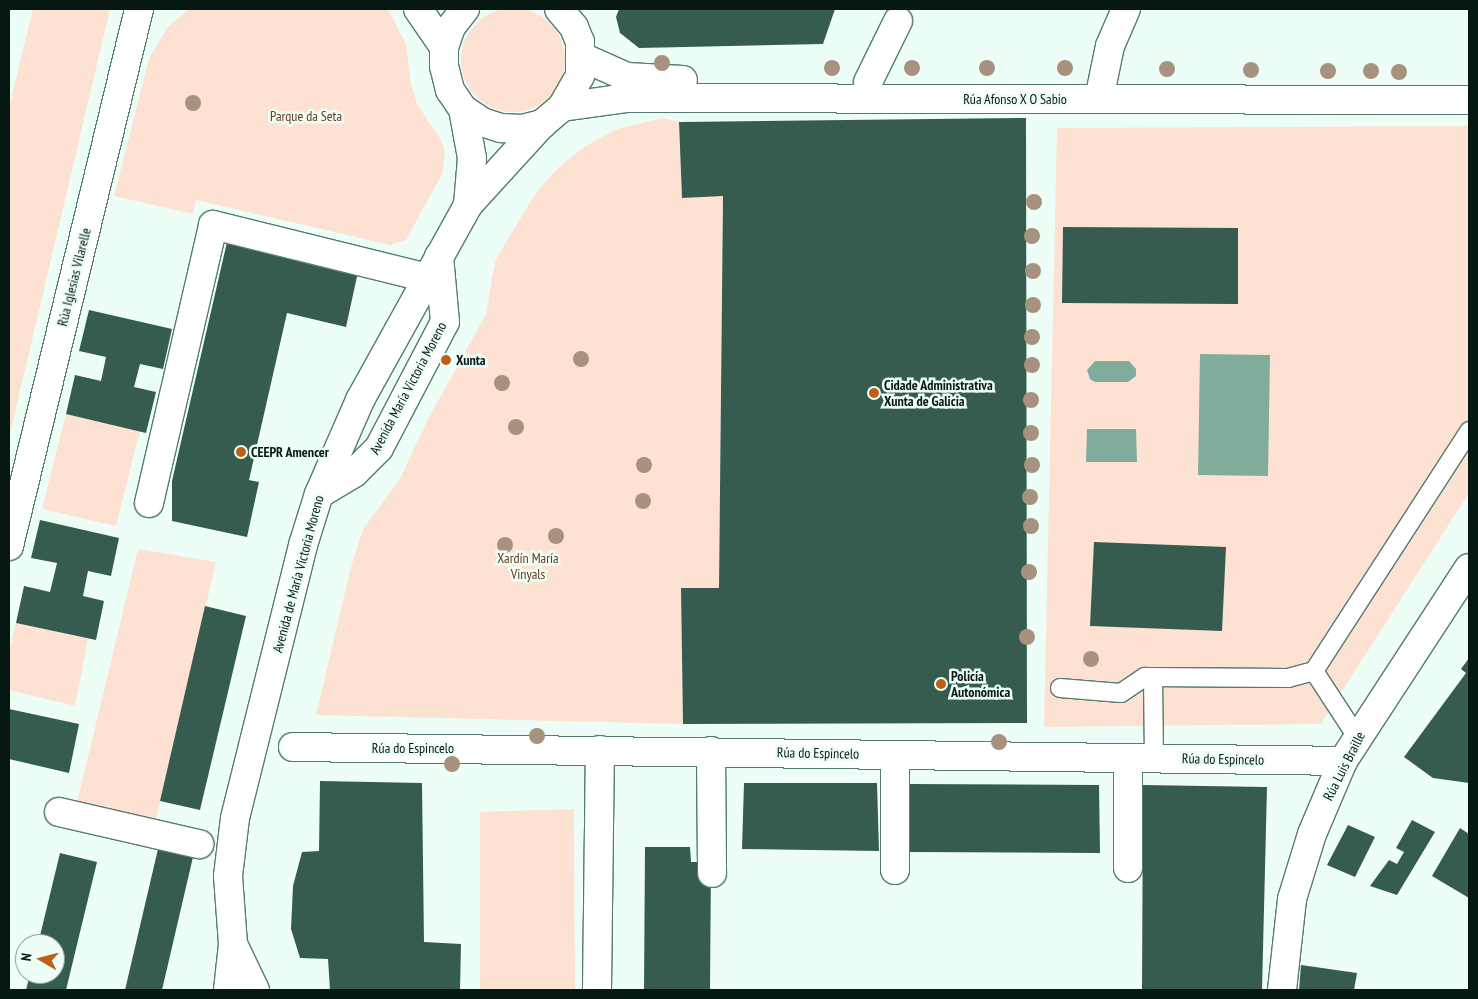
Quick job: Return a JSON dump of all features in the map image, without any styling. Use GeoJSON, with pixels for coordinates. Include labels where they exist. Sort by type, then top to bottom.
{"type":"FeatureCollection","features":[{"type":"Feature","properties":{"kind":"main road","name":"Rúa Iglesias Vilarelle"},"geometry":{"type":"LineString","coordinates":[[9,546],[139,9]]}},
{"type":"Feature","properties":{"kind":"main road"},"geometry":{"type":"LineString","coordinates":[[418,9],[444,47]]}},
{"type":"Feature","properties":{"kind":"main road"},"geometry":{"type":"LineString","coordinates":[[463,109],[450,90],[444,66],[444,47],[451,27],[465,9]]}},
{"type":"Feature","properties":{"kind":"main road"},"geometry":{"type":"LineString","coordinates":[[1101,90],[1110,46],[1126,9]]}},
{"type":"Feature","properties":{"kind":"main road"},"geometry":{"type":"LineString","coordinates":[[572,15],[582,57]]}},
{"type":"Feature","properties":{"kind":"main road"},"geometry":{"type":"LineString","coordinates":[[868,82],[898,21]]}},
{"type":"Feature","properties":{"kind":"main road","name":"Rúa Afonso X O Sabio"},"geometry":{"type":"LineString","coordinates":[[582,57],[627,77],[868,82],[1469,100]]}},
{"type":"Feature","properties":{"kind":"main road","name":"Avenida de María Victoria Moreno"},"geometry":{"type":"LineString","coordinates":[[228,990],[233,944],[228,876],[235,818],[302,545],[319,494],[360,400],[468,205],[552,115],[580,76],[582,57]]}},
{"type":"Feature","properties":{"kind":"main road","name":"Rúa Afonso X O Sabio"},"geometry":{"type":"LineString","coordinates":[[463,109],[482,122],[500,128],[522,129],[552,115],[627,98],[1469,84]]}},
{"type":"Feature","properties":{"kind":"main road","name":"Avenida de María Victoria Moreno"},"geometry":{"type":"LineString","coordinates":[[463,109],[472,158],[468,205]]}},
{"type":"Feature","properties":{"kind":"main road"},"geometry":{"type":"LineString","coordinates":[[149,503],[213,225],[433,267]]}},
{"type":"Feature","properties":{"kind":"main road","name":"Avenida María Victoria Moreno"},"geometry":{"type":"LineString","coordinates":[[319,494],[354,473],[378,448],[445,322],[433,267]]}},
{"type":"Feature","properties":{"kind":"main road","name":"Rúa Luis Braille"},"geometry":{"type":"LineString","coordinates":[[1282,990],[1292,900],[1312,834],[1343,761],[1469,568]]}},
{"type":"Feature","properties":{"kind":"main road","name":"Rúa do Espincelo"},"geometry":{"type":"LineString","coordinates":[[292,747],[710,750],[895,755],[1343,761]]}},
{"type":"Feature","properties":{"kind":"main road"},"geometry":{"type":"LineString","coordinates":[[597,990],[600,750]]}},
{"type":"Feature","properties":{"kind":"main road"},"geometry":{"type":"LineString","coordinates":[[710,750],[712,872]]}},
{"type":"Feature","properties":{"kind":"main road"},"geometry":{"type":"LineString","coordinates":[[894,870],[895,755]]}},
{"type":"Feature","properties":{"kind":"main road"},"geometry":{"type":"LineString","coordinates":[[1128,868],[1141,758]]}},
{"type":"Feature","properties":{"kind":"main road"},"geometry":{"type":"LineString","coordinates":[[59,812],[199,844]]}},
{"type":"Feature","properties":{"kind":"main road","name":"Avenida de María Victoria Moreno"},"geometry":{"type":"LineString","coordinates":[[233,944],[255,990]]}},
{"type":"Feature","properties":{"kind":"lane"},"geometry":{"type":"LineString","coordinates":[[1060,688],[1121,693],[1145,677],[1288,678],[1314,670],[1469,431]]}},
{"type":"Feature","properties":{"kind":"lane"},"geometry":{"type":"LineString","coordinates":[[1314,670],[1357,737]]}},
{"type":"Feature","properties":{"kind":"lane"},"geometry":{"type":"LineString","coordinates":[[1141,758],[1153,677]]}},
{"type":"Feature","properties":{"kind":"green space"},"geometry":{"type":"Polygon","coordinates":[[[513,8],[533,12],[550,23],[561,40],[565,60],[561,80],[550,97],[533,108],[513,112],[493,108],[476,97],[465,80],[461,60],[465,40],[476,23],[493,12],[513,8]]]}},
{"type":"Feature","properties":{"kind":"green space"},"geometry":{"type":"Polygon","coordinates":[[[33,9],[110,9],[9,438],[9,108],[33,9]]]}},
{"type":"Feature","properties":{"kind":"green space","name":"Parque da Seta"},"geometry":{"type":"Polygon","coordinates":[[[188,9],[385,9],[389,11],[406,44],[411,84],[417,104],[441,140],[445,154],[442,174],[406,240],[390,245],[196,200],[193,214],[114,196],[149,59],[167,28],[188,9]]]}},
{"type":"Feature","properties":{"kind":"green space","name":"Xardín María Vinyals"},"geometry":{"type":"Polygon","coordinates":[[[663,118],[679,122],[682,198],[723,196],[719,588],[681,588],[683,724],[316,715],[351,567],[363,529],[400,479],[427,421],[486,314],[495,262],[506,242],[537,191],[559,167],[584,147],[617,129],[663,118]]]}},
{"type":"Feature","properties":{"kind":"green space"},"geometry":{"type":"Polygon","coordinates":[[[1469,126],[1469,493],[1321,724],[1044,727],[1057,128],[1469,126]]]}},
{"type":"Feature","properties":{"kind":"green space"},"geometry":{"type":"Polygon","coordinates":[[[66,414],[140,431],[116,526],[42,509],[66,414]]]}},
{"type":"Feature","properties":{"kind":"green space"},"geometry":{"type":"Polygon","coordinates":[[[138,549],[216,562],[153,832],[74,815],[138,549]]]}},
{"type":"Feature","properties":{"kind":"green space"},"geometry":{"type":"Polygon","coordinates":[[[16,623],[88,639],[75,706],[9,690],[9,652],[16,623]]]}},
{"type":"Feature","properties":{"kind":"green space"},"geometry":{"type":"Polygon","coordinates":[[[574,809],[575,990],[480,990],[480,812],[574,809]]]}},
{"type":"Feature","properties":{"kind":"shaded area"},"geometry":{"type":"Polygon","coordinates":[[[1200,354],[1270,355],[1268,476],[1198,475],[1200,354]]]}},
{"type":"Feature","properties":{"kind":"shaded area"},"geometry":{"type":"Polygon","coordinates":[[[1095,361],[1129,361],[1136,369],[1136,376],[1128,382],[1095,382],[1090,379],[1087,370],[1095,361]]]}},
{"type":"Feature","properties":{"kind":"shaded area"},"geometry":{"type":"Polygon","coordinates":[[[1087,429],[1136,429],[1137,462],[1086,462],[1087,429]]]}},
{"type":"Feature","properties":{"kind":"building"},"geometry":{"type":"Polygon","coordinates":[[[619,9],[835,9],[823,44],[639,48],[620,33],[616,17],[619,9]]]}},
{"type":"Feature","properties":{"kind":"building","name":"Cidade Administrativa Xunta de Galicia"},"geometry":{"type":"Polygon","coordinates":[[[1026,118],[1027,723],[683,724],[681,588],[719,588],[723,196],[682,198],[679,122],[1026,118]]]}},
{"type":"Feature","properties":{"kind":"building"},"geometry":{"type":"Polygon","coordinates":[[[1063,227],[1238,228],[1238,304],[1062,303],[1063,227]]]}},
{"type":"Feature","properties":{"kind":"building"},"geometry":{"type":"Polygon","coordinates":[[[227,242],[358,272],[346,327],[287,313],[249,480],[259,482],[247,537],[172,521],[172,481],[227,242]]]}},
{"type":"Feature","properties":{"kind":"building"},"geometry":{"type":"Polygon","coordinates":[[[89,310],[172,329],[163,369],[140,364],[134,387],[156,392],[146,433],[66,414],[75,375],[101,381],[106,357],[79,351],[89,310]]]}},
{"type":"Feature","properties":{"kind":"building"},"geometry":{"type":"Polygon","coordinates":[[[40,520],[119,538],[111,576],[88,571],[83,596],[104,601],[96,640],[16,623],[24,586],[50,592],[57,563],[31,558],[40,520]]]}},
{"type":"Feature","properties":{"kind":"building"},"geometry":{"type":"Polygon","coordinates":[[[1094,542],[1226,547],[1222,631],[1090,626],[1094,542]]]}},
{"type":"Feature","properties":{"kind":"building"},"geometry":{"type":"Polygon","coordinates":[[[205,606],[246,616],[200,810],[160,801],[205,606]]]}},
{"type":"Feature","properties":{"kind":"building"},"geometry":{"type":"Polygon","coordinates":[[[1469,658],[1469,783],[1433,778],[1404,757],[1466,673],[1461,669],[1469,658]]]}},
{"type":"Feature","properties":{"kind":"building"},"geometry":{"type":"Polygon","coordinates":[[[9,709],[79,724],[69,773],[9,759],[9,709]]]}},
{"type":"Feature","properties":{"kind":"building"},"geometry":{"type":"Polygon","coordinates":[[[320,781],[422,783],[424,942],[461,944],[460,990],[330,990],[328,959],[300,958],[291,929],[293,886],[302,852],[319,851],[320,781]]]}},
{"type":"Feature","properties":{"kind":"building"},"geometry":{"type":"Polygon","coordinates":[[[744,783],[877,783],[879,851],[742,849],[744,783]]]}},
{"type":"Feature","properties":{"kind":"building"},"geometry":{"type":"Polygon","coordinates":[[[908,784],[1099,785],[1100,853],[906,852],[908,784]]]}},
{"type":"Feature","properties":{"kind":"building"},"geometry":{"type":"Polygon","coordinates":[[[1143,785],[1267,787],[1262,990],[1142,990],[1143,785]]]}},
{"type":"Feature","properties":{"kind":"building"},"geometry":{"type":"Polygon","coordinates":[[[1412,820],[1435,832],[1397,895],[1370,886],[1389,860],[1397,864],[1404,852],[1396,848],[1412,820]]]}},
{"type":"Feature","properties":{"kind":"building"},"geometry":{"type":"Polygon","coordinates":[[[1348,825],[1375,837],[1355,877],[1327,865],[1348,825]]]}},
{"type":"Feature","properties":{"kind":"building"},"geometry":{"type":"Polygon","coordinates":[[[1460,828],[1469,834],[1469,898],[1432,876],[1460,828]]]}},
{"type":"Feature","properties":{"kind":"building"},"geometry":{"type":"Polygon","coordinates":[[[645,847],[690,847],[691,862],[711,862],[710,990],[644,990],[645,847]]]}},
{"type":"Feature","properties":{"kind":"building"},"geometry":{"type":"Polygon","coordinates":[[[158,849],[193,857],[162,990],[125,990],[158,849]]]}},
{"type":"Feature","properties":{"kind":"building"},"geometry":{"type":"Polygon","coordinates":[[[60,853],[97,862],[66,990],[26,990],[28,984],[65,984],[65,934],[40,934],[60,853]]]}},
{"type":"Feature","properties":{"kind":"building"},"geometry":{"type":"Polygon","coordinates":[[[1301,965],[1357,973],[1354,990],[1299,990],[1301,965]]]}},
{"type":"Feature","properties":{"kind":"place","name":"Xunta"},"geometry":{"type":"Point","coordinates":[446,360]}},
{"type":"Feature","properties":{"kind":"place","name":"Cidade Administrativa Xunta de Galicia"},"geometry":{"type":"Point","coordinates":[874,393]}},
{"type":"Feature","properties":{"kind":"place","name":"CEEPR Amencer"},"geometry":{"type":"Point","coordinates":[241,452]}},
{"type":"Feature","properties":{"kind":"place","name":"Policía Autonómica"},"geometry":{"type":"Point","coordinates":[941,684]}}]}
